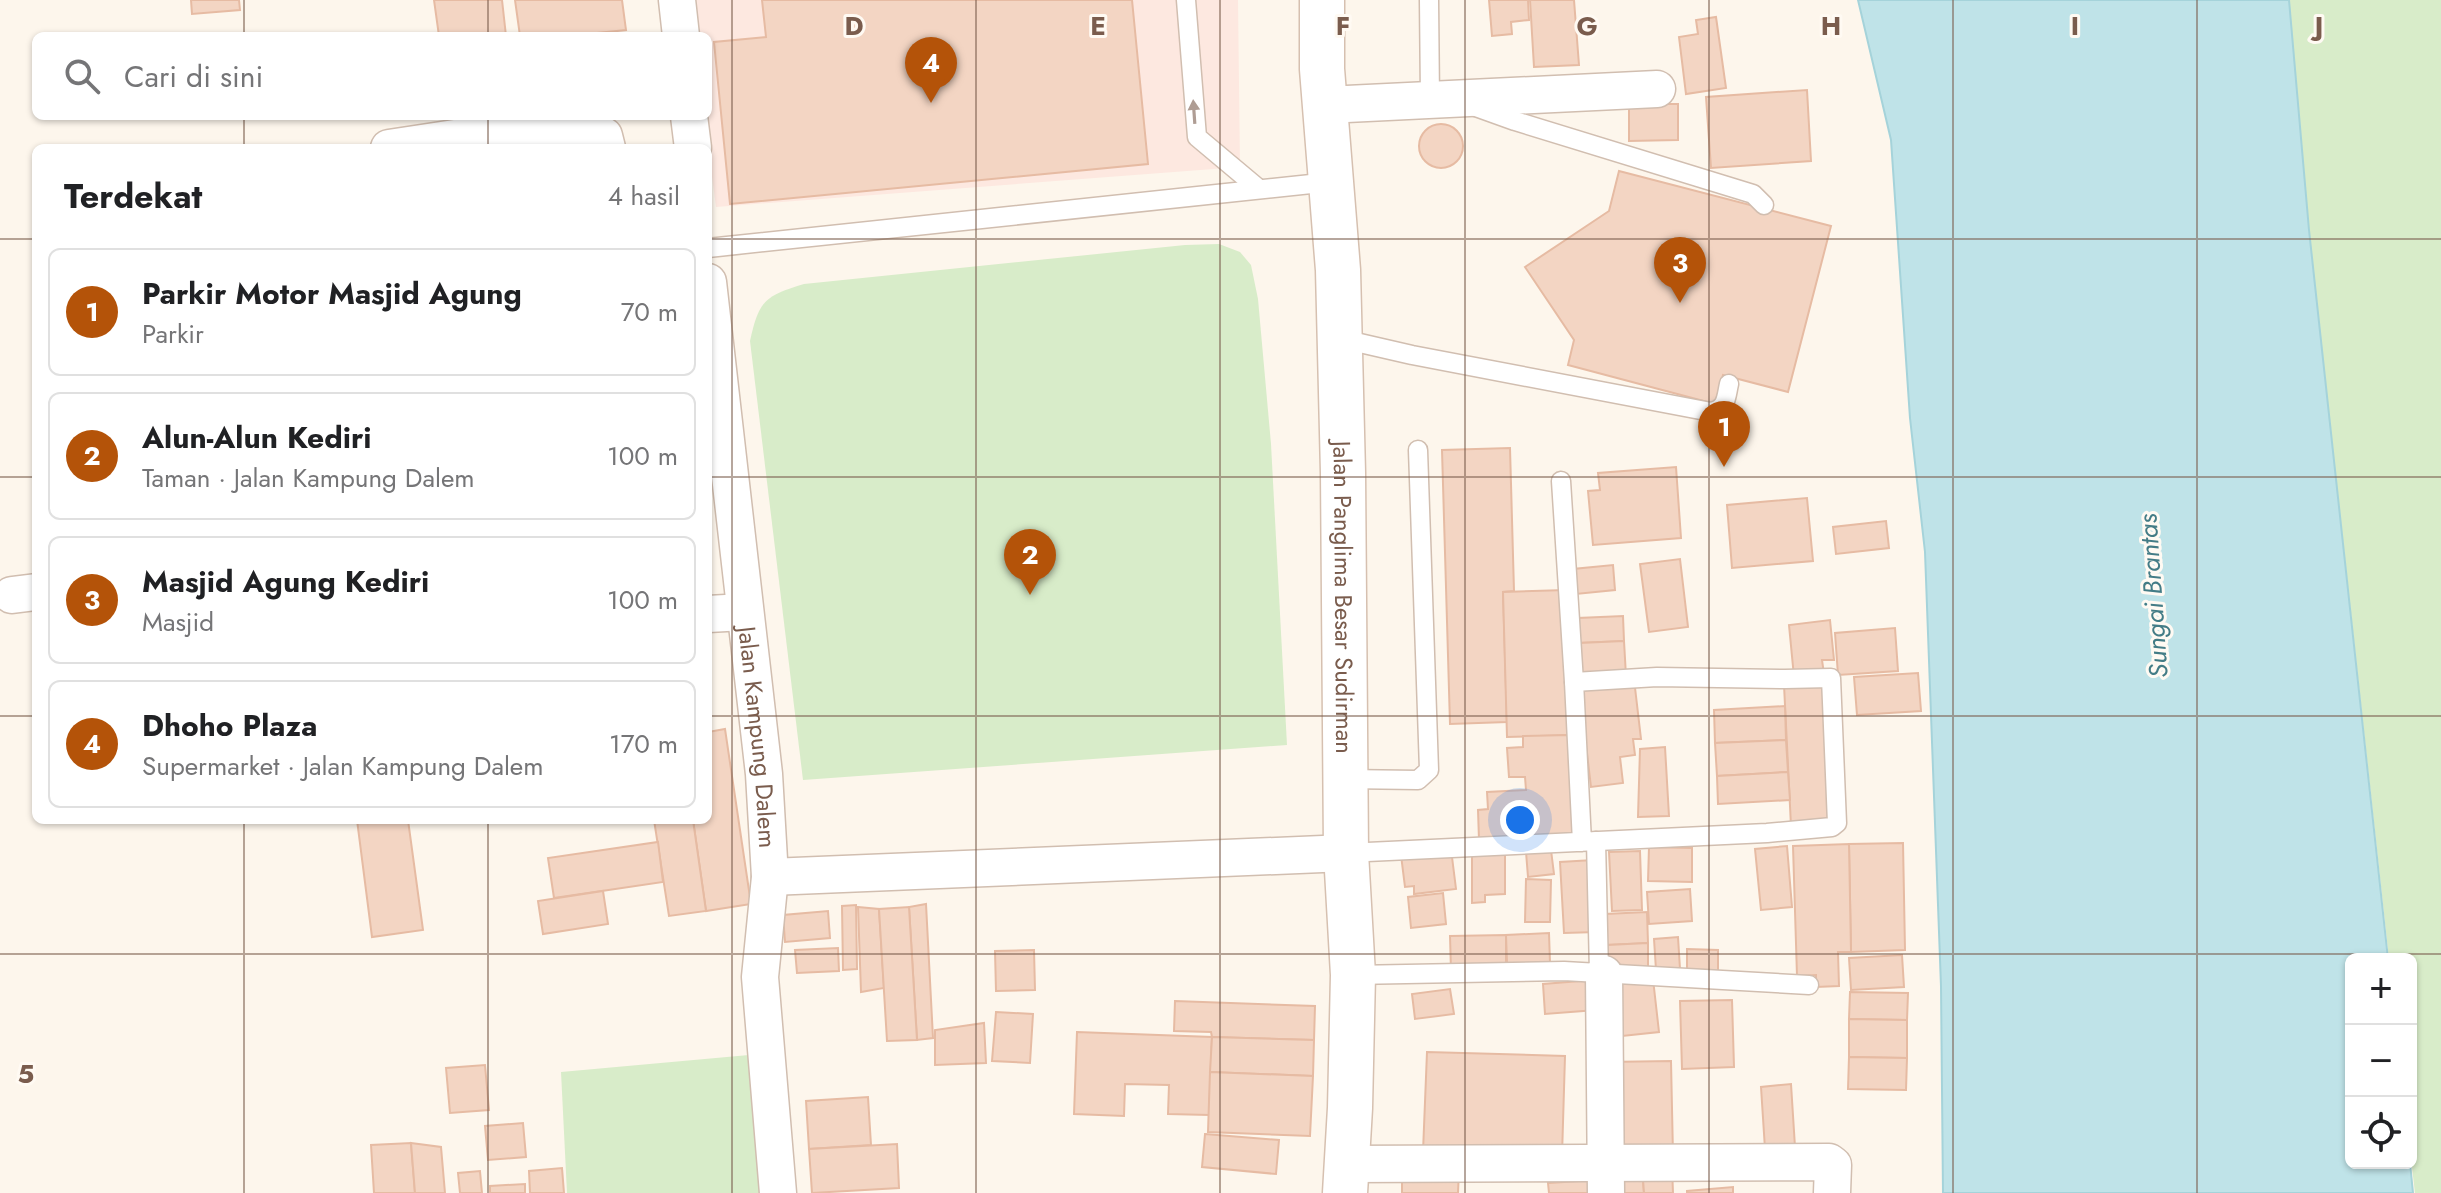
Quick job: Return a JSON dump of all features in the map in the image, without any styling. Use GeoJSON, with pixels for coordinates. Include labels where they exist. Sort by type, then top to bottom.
{"type":"FeatureCollection","features":[{"type":"Feature","properties":{"kind":"main road","name":"Jalan Panglima Besar Sudirman"},"geometry":{"type":"LineString","coordinates":[[1322,0],[1330,182],[1338,270],[1343,473],[1346,853],[1353,975],[1346,1178]]}},
{"type":"Feature","properties":{"kind":"street"},"geometry":{"type":"LineString","coordinates":[[677,0],[681,32]]}},
{"type":"Feature","properties":{"kind":"street"},"geometry":{"type":"LineString","coordinates":[[1326,105],[1657,89]]}},
{"type":"Feature","properties":{"kind":"street"},"geometry":{"type":"LineString","coordinates":[[690,120],[692,144]]}},
{"type":"Feature","properties":{"kind":"street"},"geometry":{"type":"LineString","coordinates":[[415,144],[501,131],[577,128],[593,129],[604,136],[606,144]]}},
{"type":"Feature","properties":{"kind":"street","name":"Jalan Kampung Dalem"},"geometry":{"type":"LineString","coordinates":[[712,319],[761,748],[770,877],[760,977],[778,1193]]}},
{"type":"Feature","properties":{"kind":"street"},"geometry":{"type":"LineString","coordinates":[[712,614],[744,612]]}},
{"type":"Feature","properties":{"kind":"street"},"geometry":{"type":"LineString","coordinates":[[770,877],[1346,853]]}},
{"type":"Feature","properties":{"kind":"street"},"geometry":{"type":"LineString","coordinates":[[1601,973],[1606,1178]]}},
{"type":"Feature","properties":{"kind":"street"},"geometry":{"type":"LineString","coordinates":[[1346,1178],[1606,1178],[1831,1163],[1832,1193]]}},
{"type":"Feature","properties":{"kind":"lane"},"geometry":{"type":"LineString","coordinates":[[1186,0],[1197,137],[1259,189]]}},
{"type":"Feature","properties":{"kind":"lane"},"geometry":{"type":"LineString","coordinates":[[1429,0],[1442,100],[1753,194],[1764,205]]}},
{"type":"Feature","properties":{"kind":"lane"},"geometry":{"type":"LineString","coordinates":[[712,248],[1330,182]]}},
{"type":"Feature","properties":{"kind":"lane"},"geometry":{"type":"LineString","coordinates":[[1338,338],[1711,412],[1725,404],[1729,384]]}},
{"type":"Feature","properties":{"kind":"lane"},"geometry":{"type":"LineString","coordinates":[[1345,779],[1418,780],[1429,770],[1418,450]]}},
{"type":"Feature","properties":{"kind":"lane"},"geometry":{"type":"LineString","coordinates":[[1561,481],[1574,682],[1601,973]]}},
{"type":"Feature","properties":{"kind":"lane"},"geometry":{"type":"LineString","coordinates":[[1346,853],[1767,833],[1835,826],[1837,823],[1831,681],[1827,676],[1785,679],[1657,677],[1574,682]]}},
{"type":"Feature","properties":{"kind":"lane"},"geometry":{"type":"LineString","coordinates":[[1353,975],[1564,971],[1809,985]]}},
{"type":"Feature","properties":{"kind":"shaded area"},"geometry":{"type":"Polygon","coordinates":[[[690,0],[1238,0],[1240,167],[716,207],[712,144],[708,144],[705,120],[712,120],[712,32],[694,32],[690,0]]]}},
{"type":"Feature","properties":{"kind":"green space"},"geometry":{"type":"Polygon","coordinates":[[[2289,0],[2441,0],[2441,1193],[2415,1193],[2412,1169],[2417,1169],[2417,953],[2388,953],[2311,250],[2289,0]]]}},
{"type":"Feature","properties":{"kind":"green space"},"geometry":{"type":"Polygon","coordinates":[[[1219,244],[1240,252],[1251,265],[1258,299],[1271,444],[1287,745],[803,780],[750,341],[761,308],[772,296],[804,284],[1219,244]]]}},
{"type":"Feature","properties":{"kind":"green space"},"geometry":{"type":"Polygon","coordinates":[[[760,1054],[772,1193],[567,1193],[561,1072],[760,1054]]]}},
{"type":"Feature","properties":{"kind":"water","name":"Sungai Brantas"},"geometry":{"type":"Polygon","coordinates":[[[1858,0],[2289,0],[2309,230],[2387,953],[2345,953],[2345,1169],[2411,1169],[2413,1193],[1943,1193],[1941,986],[1925,552],[1910,418],[1891,140],[1858,0]]]}},
{"type":"Feature","properties":{"kind":"building"},"geometry":{"type":"Polygon","coordinates":[[[191,0],[239,0],[240,10],[192,14],[191,0]]]}},
{"type":"Feature","properties":{"kind":"building"},"geometry":{"type":"Polygon","coordinates":[[[434,0],[502,0],[506,32],[438,32],[434,0]]]}},
{"type":"Feature","properties":{"kind":"building"},"geometry":{"type":"Polygon","coordinates":[[[515,0],[622,0],[626,30],[519,32],[515,0]]]}},
{"type":"Feature","properties":{"kind":"building"},"geometry":{"type":"Polygon","coordinates":[[[762,0],[1132,0],[1148,164],[730,204],[714,42],[766,37],[762,0]]]}},
{"type":"Feature","properties":{"kind":"building"},"geometry":{"type":"Polygon","coordinates":[[[1489,0],[1528,0],[1529,20],[1511,22],[1512,34],[1492,36],[1489,0]]]}},
{"type":"Feature","properties":{"kind":"building"},"geometry":{"type":"Polygon","coordinates":[[[1530,0],[1574,0],[1579,65],[1534,67],[1530,0]]]}},
{"type":"Feature","properties":{"kind":"building"},"geometry":{"type":"Polygon","coordinates":[[[1716,17],[1726,88],[1686,94],[1679,37],[1698,34],[1696,20],[1716,17]]]}},
{"type":"Feature","properties":{"kind":"building"},"geometry":{"type":"Polygon","coordinates":[[[1807,90],[1811,161],[1711,168],[1706,97],[1807,90]]]}},
{"type":"Feature","properties":{"kind":"building"},"geometry":{"type":"Polygon","coordinates":[[[1629,104],[1678,104],[1678,140],[1629,141],[1629,104]]]}},
{"type":"Feature","properties":{"kind":"building"},"geometry":{"type":"Polygon","coordinates":[[[1441,124],[1457,130],[1463,146],[1457,162],[1441,168],[1425,162],[1419,146],[1425,130],[1441,124]]]}},
{"type":"Feature","properties":{"kind":"building"},"geometry":{"type":"Polygon","coordinates":[[[1619,171],[1831,226],[1788,392],[1723,375],[1715,404],[1568,365],[1574,340],[1525,267],[1609,211],[1619,171]]]}},
{"type":"Feature","properties":{"kind":"building"},"geometry":{"type":"Polygon","coordinates":[[[1510,448],[1514,591],[1503,592],[1507,722],[1450,724],[1442,450],[1510,448]]]}},
{"type":"Feature","properties":{"kind":"building"},"geometry":{"type":"Polygon","coordinates":[[[1676,467],[1681,538],[1593,545],[1588,491],[1600,490],[1598,473],[1676,467]]]}},
{"type":"Feature","properties":{"kind":"building"},"geometry":{"type":"Polygon","coordinates":[[[1807,498],[1813,561],[1732,568],[1727,505],[1807,498]]]}},
{"type":"Feature","properties":{"kind":"building"},"geometry":{"type":"Polygon","coordinates":[[[1886,521],[1889,548],[1836,554],[1833,527],[1886,521]]]}},
{"type":"Feature","properties":{"kind":"building"},"geometry":{"type":"Polygon","coordinates":[[[1680,559],[1688,627],[1649,632],[1640,564],[1680,559]]]}},
{"type":"Feature","properties":{"kind":"building"},"geometry":{"type":"Polygon","coordinates":[[[1613,565],[1615,590],[1576,594],[1573,569],[1613,565]]]}},
{"type":"Feature","properties":{"kind":"building"},"geometry":{"type":"Polygon","coordinates":[[[1566,590],[1570,735],[1507,737],[1503,592],[1566,590]]]}},
{"type":"Feature","properties":{"kind":"building"},"geometry":{"type":"Polygon","coordinates":[[[1623,616],[1624,641],[1579,643],[1578,618],[1623,616]]]}},
{"type":"Feature","properties":{"kind":"building"},"geometry":{"type":"Polygon","coordinates":[[[1830,620],[1834,660],[1822,660],[1824,674],[1794,677],[1789,625],[1830,620]]]}},
{"type":"Feature","properties":{"kind":"building"},"geometry":{"type":"Polygon","coordinates":[[[1895,628],[1898,671],[1838,675],[1835,633],[1895,628]]]}},
{"type":"Feature","properties":{"kind":"building"},"geometry":{"type":"Polygon","coordinates":[[[1624,641],[1626,676],[1580,678],[1579,643],[1624,641]]]}},
{"type":"Feature","properties":{"kind":"building"},"geometry":{"type":"Polygon","coordinates":[[[1918,673],[1921,711],[1857,715],[1854,677],[1918,673]]]}},
{"type":"Feature","properties":{"kind":"building"},"geometry":{"type":"Polygon","coordinates":[[[1634,679],[1641,739],[1633,739],[1635,755],[1620,757],[1623,783],[1591,787],[1579,687],[1634,679]]]}},
{"type":"Feature","properties":{"kind":"building"},"geometry":{"type":"Polygon","coordinates":[[[1825,682],[1832,824],[1791,826],[1784,685],[1825,682]]]}},
{"type":"Feature","properties":{"kind":"building"},"geometry":{"type":"Polygon","coordinates":[[[1785,706],[1786,740],[1715,743],[1714,710],[1785,706]]]}},
{"type":"Feature","properties":{"kind":"building"},"geometry":{"type":"Polygon","coordinates":[[[725,729],[751,904],[706,911],[694,824],[712,824],[712,731],[725,729]]]}},
{"type":"Feature","properties":{"kind":"building"},"geometry":{"type":"Polygon","coordinates":[[[1570,735],[1577,835],[1479,840],[1478,810],[1488,809],[1487,792],[1526,790],[1525,777],[1509,777],[1507,748],[1523,747],[1523,736],[1570,735]]]}},
{"type":"Feature","properties":{"kind":"building"},"geometry":{"type":"Polygon","coordinates":[[[1786,740],[1788,772],[1717,776],[1715,743],[1786,740]]]}},
{"type":"Feature","properties":{"kind":"building"},"geometry":{"type":"Polygon","coordinates":[[[1665,747],[1669,816],[1638,817],[1640,749],[1665,747]]]}},
{"type":"Feature","properties":{"kind":"building"},"geometry":{"type":"Polygon","coordinates":[[[1788,772],[1790,800],[1718,804],[1717,776],[1788,772]]]}},
{"type":"Feature","properties":{"kind":"building"},"geometry":{"type":"Polygon","coordinates":[[[358,824],[409,824],[423,930],[372,937],[358,824]]]}},
{"type":"Feature","properties":{"kind":"building"},"geometry":{"type":"Polygon","coordinates":[[[655,824],[694,824],[706,911],[669,916],[655,824]]]}},
{"type":"Feature","properties":{"kind":"building"},"geometry":{"type":"Polygon","coordinates":[[[658,842],[663,882],[554,898],[548,858],[658,842]]]}},
{"type":"Feature","properties":{"kind":"building"},"geometry":{"type":"Polygon","coordinates":[[[1903,843],[1905,950],[1851,952],[1849,844],[1903,843]]]}},
{"type":"Feature","properties":{"kind":"building"},"geometry":{"type":"Polygon","coordinates":[[[1849,844],[1851,952],[1838,952],[1839,986],[1816,987],[1816,975],[1797,976],[1793,846],[1849,844]]]}},
{"type":"Feature","properties":{"kind":"building"},"geometry":{"type":"Polygon","coordinates":[[[1787,846],[1792,907],[1761,910],[1755,849],[1787,846]]]}},
{"type":"Feature","properties":{"kind":"building"},"geometry":{"type":"Polygon","coordinates":[[[1649,847],[1692,848],[1692,882],[1648,881],[1649,847]]]}},
{"type":"Feature","properties":{"kind":"building"},"geometry":{"type":"Polygon","coordinates":[[[1451,849],[1456,889],[1414,894],[1414,886],[1405,887],[1401,855],[1451,849]]]}},
{"type":"Feature","properties":{"kind":"building"},"geometry":{"type":"Polygon","coordinates":[[[1551,850],[1554,874],[1528,877],[1526,852],[1551,850]]]}},
{"type":"Feature","properties":{"kind":"building"},"geometry":{"type":"Polygon","coordinates":[[[1640,851],[1642,910],[1612,911],[1609,852],[1640,851]]]}},
{"type":"Feature","properties":{"kind":"building"},"geometry":{"type":"Polygon","coordinates":[[[1472,852],[1505,852],[1505,894],[1485,895],[1485,902],[1472,903],[1472,852]]]}},
{"type":"Feature","properties":{"kind":"building"},"geometry":{"type":"Polygon","coordinates":[[[1593,860],[1597,932],[1564,933],[1560,862],[1593,860]]]}},
{"type":"Feature","properties":{"kind":"building"},"geometry":{"type":"Polygon","coordinates":[[[1526,879],[1551,880],[1550,922],[1525,922],[1526,879]]]}},
{"type":"Feature","properties":{"kind":"building"},"geometry":{"type":"Polygon","coordinates":[[[1690,889],[1692,921],[1649,924],[1647,892],[1690,889]]]}},
{"type":"Feature","properties":{"kind":"building"},"geometry":{"type":"Polygon","coordinates":[[[603,891],[608,924],[543,934],[538,901],[603,891]]]}},
{"type":"Feature","properties":{"kind":"building"},"geometry":{"type":"Polygon","coordinates":[[[1443,893],[1446,924],[1411,928],[1408,897],[1443,893]]]}},
{"type":"Feature","properties":{"kind":"building"},"geometry":{"type":"Polygon","coordinates":[[[926,904],[933,1038],[917,1040],[909,907],[926,904]]]}},
{"type":"Feature","properties":{"kind":"building"},"geometry":{"type":"Polygon","coordinates":[[[856,905],[857,969],[843,970],[842,906],[856,905]]]}},
{"type":"Feature","properties":{"kind":"building"},"geometry":{"type":"Polygon","coordinates":[[[858,907],[879,909],[884,988],[861,992],[858,907]]]}},
{"type":"Feature","properties":{"kind":"building"},"geometry":{"type":"Polygon","coordinates":[[[909,907],[917,1040],[887,1041],[879,909],[909,907]]]}},
{"type":"Feature","properties":{"kind":"building"},"geometry":{"type":"Polygon","coordinates":[[[828,911],[830,938],[785,942],[783,915],[828,911]]]}},
{"type":"Feature","properties":{"kind":"building"},"geometry":{"type":"Polygon","coordinates":[[[1647,912],[1648,943],[1607,945],[1605,914],[1647,912]]]}},
{"type":"Feature","properties":{"kind":"building"},"geometry":{"type":"Polygon","coordinates":[[[1549,933],[1550,963],[1507,963],[1506,935],[1549,933]]]}},
{"type":"Feature","properties":{"kind":"building"},"geometry":{"type":"Polygon","coordinates":[[[1506,935],[1506,969],[1451,970],[1450,936],[1506,935]]]}},
{"type":"Feature","properties":{"kind":"building"},"geometry":{"type":"Polygon","coordinates":[[[1678,937],[1680,969],[1656,970],[1654,939],[1678,937]]]}},
{"type":"Feature","properties":{"kind":"building"},"geometry":{"type":"Polygon","coordinates":[[[1648,943],[1648,970],[1607,971],[1607,945],[1648,943]]]}},
{"type":"Feature","properties":{"kind":"building"},"geometry":{"type":"Polygon","coordinates":[[[838,948],[839,971],[797,973],[795,950],[838,948]]]}},
{"type":"Feature","properties":{"kind":"building"},"geometry":{"type":"Polygon","coordinates":[[[1687,949],[1718,950],[1718,977],[1687,976],[1687,949]]]}},
{"type":"Feature","properties":{"kind":"building"},"geometry":{"type":"Polygon","coordinates":[[[1034,950],[1035,990],[996,991],[995,951],[1034,950]]]}},
{"type":"Feature","properties":{"kind":"building"},"geometry":{"type":"Polygon","coordinates":[[[1902,955],[1904,987],[1851,990],[1849,958],[1902,955]]]}},
{"type":"Feature","properties":{"kind":"building"},"geometry":{"type":"Polygon","coordinates":[[[1653,979],[1659,1032],[1613,1037],[1607,984],[1653,979]]]}},
{"type":"Feature","properties":{"kind":"building"},"geometry":{"type":"Polygon","coordinates":[[[1593,980],[1596,1010],[1545,1014],[1543,984],[1593,980]]]}},
{"type":"Feature","properties":{"kind":"building"},"geometry":{"type":"Polygon","coordinates":[[[1450,989],[1454,1014],[1415,1019],[1412,994],[1450,989]]]}},
{"type":"Feature","properties":{"kind":"building"},"geometry":{"type":"Polygon","coordinates":[[[1850,992],[1908,993],[1907,1020],[1849,1019],[1850,992]]]}},
{"type":"Feature","properties":{"kind":"building"},"geometry":{"type":"Polygon","coordinates":[[[1732,1000],[1734,1067],[1682,1069],[1680,1001],[1732,1000]]]}},
{"type":"Feature","properties":{"kind":"building"},"geometry":{"type":"Polygon","coordinates":[[[1175,1001],[1315,1006],[1314,1040],[1212,1037],[1211,1032],[1174,1031],[1175,1001]]]}},
{"type":"Feature","properties":{"kind":"building"},"geometry":{"type":"Polygon","coordinates":[[[996,1012],[1033,1014],[1030,1063],[992,1061],[996,1012]]]}},
{"type":"Feature","properties":{"kind":"building"},"geometry":{"type":"Polygon","coordinates":[[[1849,1019],[1907,1020],[1907,1058],[1849,1057],[1849,1019]]]}},
{"type":"Feature","properties":{"kind":"building"},"geometry":{"type":"Polygon","coordinates":[[[984,1023],[986,1063],[935,1065],[935,1030],[984,1023]]]}},
{"type":"Feature","properties":{"kind":"building"},"geometry":{"type":"Polygon","coordinates":[[[1077,1032],[1212,1037],[1209,1115],[1168,1114],[1169,1085],[1125,1084],[1124,1116],[1074,1114],[1077,1032]]]}},
{"type":"Feature","properties":{"kind":"building"},"geometry":{"type":"Polygon","coordinates":[[[1212,1037],[1314,1040],[1313,1076],[1210,1072],[1212,1037]]]}},
{"type":"Feature","properties":{"kind":"building"},"geometry":{"type":"Polygon","coordinates":[[[1427,1052],[1565,1056],[1562,1156],[1423,1152],[1427,1052]]]}},
{"type":"Feature","properties":{"kind":"building"},"geometry":{"type":"Polygon","coordinates":[[[1849,1057],[1907,1058],[1906,1090],[1848,1089],[1849,1057]]]}},
{"type":"Feature","properties":{"kind":"building"},"geometry":{"type":"Polygon","coordinates":[[[1671,1061],[1673,1155],[1618,1148],[1606,1062],[1671,1061]]]}},
{"type":"Feature","properties":{"kind":"building"},"geometry":{"type":"Polygon","coordinates":[[[485,1065],[489,1110],[450,1113],[446,1068],[485,1065]]]}},
{"type":"Feature","properties":{"kind":"building"},"geometry":{"type":"Polygon","coordinates":[[[1210,1072],[1313,1076],[1310,1136],[1208,1132],[1210,1072]]]}},
{"type":"Feature","properties":{"kind":"building"},"geometry":{"type":"Polygon","coordinates":[[[1791,1084],[1795,1147],[1765,1149],[1761,1087],[1791,1084]]]}},
{"type":"Feature","properties":{"kind":"building"},"geometry":{"type":"Polygon","coordinates":[[[868,1097],[871,1145],[809,1149],[806,1101],[868,1097]]]}},
{"type":"Feature","properties":{"kind":"building"},"geometry":{"type":"Polygon","coordinates":[[[523,1123],[526,1157],[488,1160],[485,1126],[523,1123]]]}},
{"type":"Feature","properties":{"kind":"building"},"geometry":{"type":"Polygon","coordinates":[[[1205,1134],[1279,1140],[1276,1174],[1202,1167],[1205,1134]]]}},
{"type":"Feature","properties":{"kind":"building"},"geometry":{"type":"Polygon","coordinates":[[[411,1143],[415,1193],[374,1193],[371,1145],[411,1143]]]}},
{"type":"Feature","properties":{"kind":"building"},"geometry":{"type":"Polygon","coordinates":[[[411,1143],[441,1147],[445,1193],[415,1193],[411,1143]]]}},
{"type":"Feature","properties":{"kind":"building"},"geometry":{"type":"Polygon","coordinates":[[[897,1144],[899,1188],[812,1193],[809,1149],[897,1144]]]}},
{"type":"Feature","properties":{"kind":"building"},"geometry":{"type":"Polygon","coordinates":[[[1642,1166],[1644,1193],[1617,1193],[1616,1168],[1642,1166]]]}},
{"type":"Feature","properties":{"kind":"building"},"geometry":{"type":"Polygon","coordinates":[[[1642,1166],[1672,1166],[1673,1193],[1644,1193],[1642,1166]]]}},
{"type":"Feature","properties":{"kind":"building"},"geometry":{"type":"Polygon","coordinates":[[[562,1168],[564,1193],[530,1193],[529,1171],[562,1168]]]}},
{"type":"Feature","properties":{"kind":"building"},"geometry":{"type":"Polygon","coordinates":[[[1402,1168],[1459,1169],[1458,1193],[1402,1193],[1402,1168]]]}},
{"type":"Feature","properties":{"kind":"building"},"geometry":{"type":"Polygon","coordinates":[[[480,1171],[482,1193],[460,1193],[458,1173],[480,1171]]]}},
{"type":"Feature","properties":{"kind":"building"},"geometry":{"type":"Polygon","coordinates":[[[1597,1180],[1598,1193],[1549,1193],[1548,1183],[1597,1180]]]}},
{"type":"Feature","properties":{"kind":"building"},"geometry":{"type":"Polygon","coordinates":[[[525,1184],[525,1193],[490,1193],[490,1186],[525,1184]]]}},
{"type":"Feature","properties":{"kind":"building"},"geometry":{"type":"Polygon","coordinates":[[[1733,1187],[1733,1193],[1687,1193],[1687,1191],[1733,1187]]]}},
{"type":"Feature","properties":{"kind":"place","name":"Dhoho Plaza"},"geometry":{"type":"Point","coordinates":[931,103]}},
{"type":"Feature","properties":{"kind":"place","name":"Masjid Agung Kediri"},"geometry":{"type":"Point","coordinates":[1680,303]}},
{"type":"Feature","properties":{"kind":"place","name":"Parkir Motor Masjid Agung"},"geometry":{"type":"Point","coordinates":[1724,467]}},
{"type":"Feature","properties":{"kind":"place","name":"Alun-Alun Kediri"},"geometry":{"type":"Point","coordinates":[1030,595]}}]}
